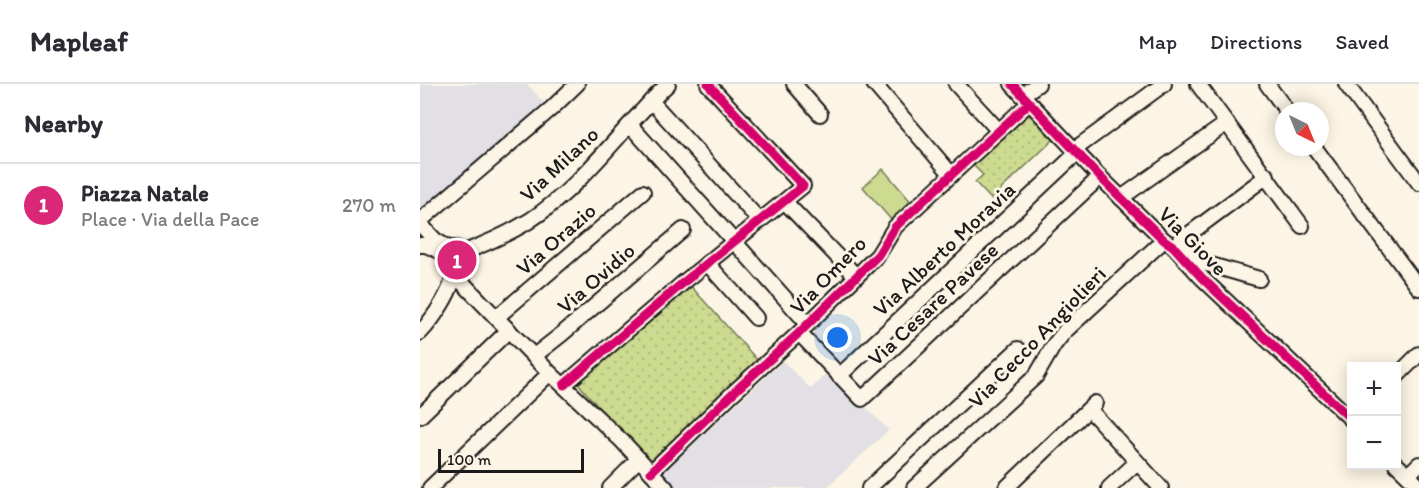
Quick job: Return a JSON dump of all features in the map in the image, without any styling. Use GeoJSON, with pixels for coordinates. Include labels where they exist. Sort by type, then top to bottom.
{"type":"FeatureCollection","features":[{"type":"Feature","properties":{"kind":"street"},"geometry":{"type":"LineString","coordinates":[[453,252],[435,240],[420,222],[577,84]]}},
{"type":"Feature","properties":{"kind":"street","name":"Via Milano"},"geometry":{"type":"LineString","coordinates":[[453,252],[509,233],[531,220],[562,195],[668,84]]}},
{"type":"Feature","properties":{"kind":"street"},"geometry":{"type":"LineString","coordinates":[[564,386],[707,263],[804,186],[708,84]]}},
{"type":"Feature","properties":{"kind":"street"},"geometry":{"type":"LineString","coordinates":[[794,84],[820,114]]}},
{"type":"Feature","properties":{"kind":"street"},"geometry":{"type":"LineString","coordinates":[[874,84],[951,174]]}},
{"type":"Feature","properties":{"kind":"street"},"geometry":{"type":"LineString","coordinates":[[956,84],[999,131]]}},
{"type":"Feature","properties":{"kind":"street","name":"Via Giove"},"geometry":{"type":"LineString","coordinates":[[1012,84],[1121,198],[1348,416]]}},
{"type":"Feature","properties":{"kind":"street","name":"Via Omero"},"geometry":{"type":"LineString","coordinates":[[651,472],[878,255],[895,227],[999,131],[1038,84]]}},
{"type":"Feature","properties":{"kind":"street","name":"Via Alberto Moravia"},"geometry":{"type":"LineString","coordinates":[[839,376],[1076,151],[1164,84]]}},
{"type":"Feature","properties":{"kind":"street"},"geometry":{"type":"LineString","coordinates":[[1198,84],[1302,226]]}},
{"type":"Feature","properties":{"kind":"street"},"geometry":{"type":"LineString","coordinates":[[1267,84],[1280,102]]}},
{"type":"Feature","properties":{"kind":"street"},"geometry":{"type":"LineString","coordinates":[[1346,84],[1419,183]]}},
{"type":"Feature","properties":{"kind":"street"},"geometry":{"type":"LineString","coordinates":[[651,101],[760,221]]}},
{"type":"Feature","properties":{"kind":"street"},"geometry":{"type":"LineString","coordinates":[[1121,198],[1227,123]]}},
{"type":"Feature","properties":{"kind":"street","name":"Via Cesare Pavese"},"geometry":{"type":"LineString","coordinates":[[630,125],[734,242],[839,376],[862,399],[1100,177]]}},
{"type":"Feature","properties":{"kind":"street"},"geometry":{"type":"LineString","coordinates":[[1321,156],[1416,285]]}},
{"type":"Feature","properties":{"kind":"street","name":"Via Cecco Angiolieri"},"geometry":{"type":"LineString","coordinates":[[914,488],[1036,376],[1065,331],[1168,243],[1267,176]]}},
{"type":"Feature","properties":{"kind":"street","name":"Via Orazio"},"geometry":{"type":"LineString","coordinates":[[497,317],[643,192]]}},
{"type":"Feature","properties":{"kind":"street"},"geometry":{"type":"LineString","coordinates":[[785,202],[856,276]]}},
{"type":"Feature","properties":{"kind":"street","name":"Via Ovidio"},"geometry":{"type":"LineString","coordinates":[[534,356],[683,230]]}},
{"type":"Feature","properties":{"kind":"street"},"geometry":{"type":"LineString","coordinates":[[1168,243],[1204,262],[1259,279]]}},
{"type":"Feature","properties":{"kind":"street"},"geometry":{"type":"LineString","coordinates":[[420,245],[453,252]]}},
{"type":"Feature","properties":{"kind":"street"},"geometry":{"type":"LineString","coordinates":[[453,252],[446,261],[454,271],[550,373],[666,488]]}},
{"type":"Feature","properties":{"kind":"street"},"geometry":{"type":"LineString","coordinates":[[707,263],[756,318]]}},
{"type":"Feature","properties":{"kind":"street"},"geometry":{"type":"LineString","coordinates":[[420,333],[430,322],[454,281],[454,271]]}},
{"type":"Feature","properties":{"kind":"street"},"geometry":{"type":"LineString","coordinates":[[420,416],[509,330]]}},
{"type":"Feature","properties":{"kind":"street"},"geometry":{"type":"LineString","coordinates":[[869,488],[1018,349]]}},
{"type":"Feature","properties":{"kind":"street"},"geometry":{"type":"LineString","coordinates":[[1401,372],[1419,354]]}},
{"type":"Feature","properties":{"kind":"street"},"geometry":{"type":"LineString","coordinates":[[430,488],[550,373]]}},
{"type":"Feature","properties":{"kind":"street"},"geometry":{"type":"LineString","coordinates":[[1006,488],[1092,406],[1161,488]]}},
{"type":"Feature","properties":{"kind":"street"},"geometry":{"type":"LineString","coordinates":[[610,488],[639,459]]}},
{"type":"Feature","properties":{"kind":"street"},"geometry":{"type":"LineString","coordinates":[[1109,488],[1137,462]]}},
{"type":"Feature","properties":{"kind":"street"},"geometry":{"type":"LineString","coordinates":[[1408,475],[1419,464]]}},
{"type":"Feature","properties":{"kind":"street"},"geometry":{"type":"LineString","coordinates":[[1401,469],[1419,486]]}},
{"type":"Feature","properties":{"kind":"shaded area"},"geometry":{"type":"Polygon","coordinates":[[[422,84],[527,84],[547,106],[422,213],[420,211],[420,86],[422,84]]]}},
{"type":"Feature","properties":{"kind":"shaded area"},"geometry":{"type":"Polygon","coordinates":[[[783,361],[811,389],[829,371],[889,430],[826,488],[675,488],[662,473],[783,361]]]}},
{"type":"Feature","properties":{"kind":"green space"},"geometry":{"type":"Polygon","coordinates":[[[1029,110],[1055,138],[991,199],[975,182],[983,175],[970,162],[1029,110]]]}},
{"type":"Feature","properties":{"kind":"green space"},"geometry":{"type":"Polygon","coordinates":[[[883,169],[912,203],[892,221],[863,187],[883,169]]]}},
{"type":"Feature","properties":{"kind":"green space"},"geometry":{"type":"Polygon","coordinates":[[[688,283],[759,362],[658,458],[645,461],[576,381],[688,283]]]}},
{"type":"Feature","properties":{"kind":"cycle path"},"geometry":{"type":"LineString","coordinates":[[564,385],[684,282],[803,186],[708,84]]}},
{"type":"Feature","properties":{"kind":"cycle path"},"geometry":{"type":"LineString","coordinates":[[1012,84],[1100,177],[1164,240],[1173,246],[1202,278],[1348,416]]}},
{"type":"Feature","properties":{"kind":"cycle path"},"geometry":{"type":"LineString","coordinates":[[651,472],[878,255],[895,227],[1029,103]]}},
{"type":"Feature","properties":{"kind":"place","name":"Piazza Natale"},"geometry":{"type":"Point","coordinates":[457,260]}}]}
